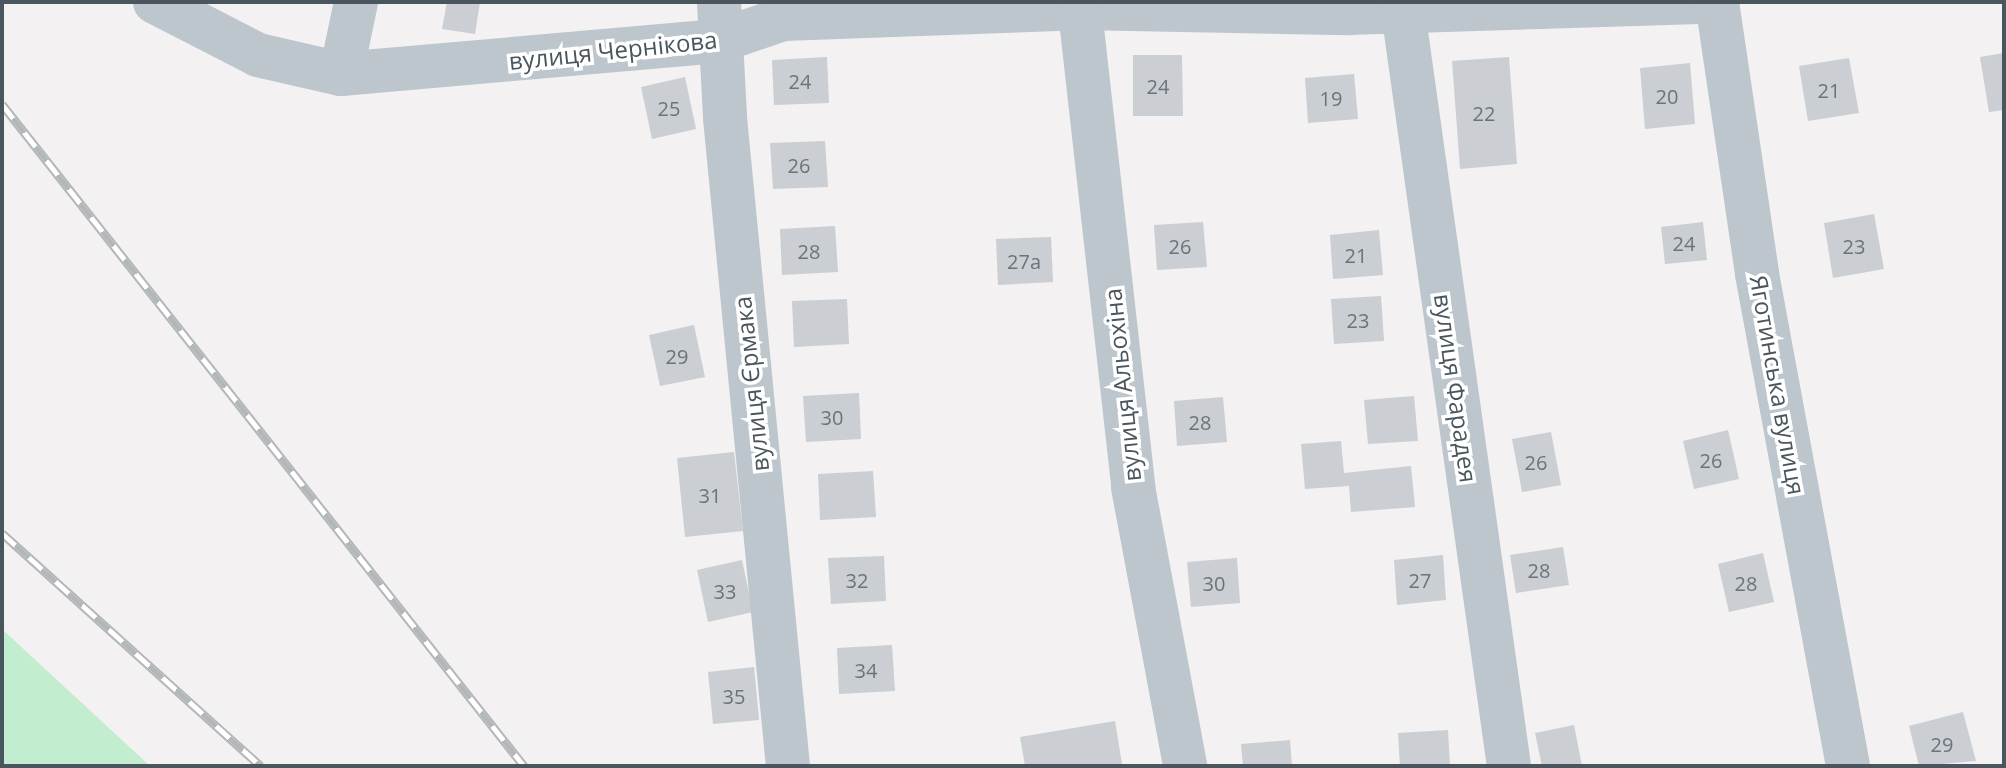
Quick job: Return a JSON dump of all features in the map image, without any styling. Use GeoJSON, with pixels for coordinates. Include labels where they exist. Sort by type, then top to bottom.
{"type":"FeatureCollection","features":[{"type":"Feature","properties":{"kind":"street","name":"вулиця Чернікова"},"geometry":{"type":"LineString","coordinates":[[155,2],[258,55],[341,74],[719,22],[1079,5],[1403,11],[1707,2]]}},
{"type":"Feature","properties":{"kind":"street"},"geometry":{"type":"LineString","coordinates":[[341,74],[356,2]]}},
{"type":"Feature","properties":{"kind":"street","name":"Яготинська вулиця"},"geometry":{"type":"LineString","coordinates":[[1717,2],[1757,274],[1848,766]]}},
{"type":"Feature","properties":{"kind":"street","name":"вулиця Альохіна"},"geometry":{"type":"LineString","coordinates":[[1079,5],[1133,487],[1185,766]]}},
{"type":"Feature","properties":{"kind":"street","name":"вулиця Фарадея"},"geometry":{"type":"LineString","coordinates":[[1403,11],[1509,766]]}},
{"type":"Feature","properties":{"kind":"street","name":"вулиця Єрмака"},"geometry":{"type":"LineString","coordinates":[[719,22],[788,766]]}},
{"type":"Feature","properties":{"kind":"green space"},"geometry":{"type":"Polygon","coordinates":[[[2,629],[150,766],[2,766],[2,629]]]}},
{"type":"Feature","properties":{"kind":"building"},"geometry":{"type":"Polygon","coordinates":[[[447,2],[480,2],[475,34],[442,29],[447,2]]]}},
{"type":"Feature","properties":{"kind":"building"},"geometry":{"type":"Polygon","coordinates":[[[2004,53],[2004,110],[1989,112],[1980,57],[2004,53]]]}},
{"type":"Feature","properties":{"kind":"building"},"geometry":{"type":"Polygon","coordinates":[[[1133,55],[1182,55],[1183,116],[1133,116],[1133,55]]]}},
{"type":"Feature","properties":{"kind":"building"},"geometry":{"type":"Polygon","coordinates":[[[827,57],[829,103],[774,105],[772,60],[827,57]]]}},
{"type":"Feature","properties":{"kind":"building"},"geometry":{"type":"Polygon","coordinates":[[[1509,57],[1517,164],[1460,169],[1452,61],[1509,57]]]}},
{"type":"Feature","properties":{"kind":"building"},"geometry":{"type":"Polygon","coordinates":[[[1849,58],[1859,113],[1808,121],[1799,66],[1849,58]]]}},
{"type":"Feature","properties":{"kind":"building"},"geometry":{"type":"Polygon","coordinates":[[[1690,63],[1695,124],[1645,129],[1640,68],[1690,63]]]}},
{"type":"Feature","properties":{"kind":"building"},"geometry":{"type":"Polygon","coordinates":[[[1354,74],[1358,119],[1308,123],[1305,78],[1354,74]]]}},
{"type":"Feature","properties":{"kind":"building"},"geometry":{"type":"Polygon","coordinates":[[[685,77],[696,129],[652,139],[641,87],[685,77]]]}},
{"type":"Feature","properties":{"kind":"building"},"geometry":{"type":"Polygon","coordinates":[[[825,141],[828,187],[773,189],[770,143],[825,141]]]}},
{"type":"Feature","properties":{"kind":"building"},"geometry":{"type":"Polygon","coordinates":[[[1874,214],[1884,269],[1833,278],[1824,223],[1874,214]]]}},
{"type":"Feature","properties":{"kind":"building"},"geometry":{"type":"Polygon","coordinates":[[[1203,222],[1207,267],[1157,270],[1154,225],[1203,222]]]}},
{"type":"Feature","properties":{"kind":"building"},"geometry":{"type":"Polygon","coordinates":[[[1703,222],[1707,260],[1665,264],[1661,227],[1703,222]]]}},
{"type":"Feature","properties":{"kind":"building"},"geometry":{"type":"Polygon","coordinates":[[[835,226],[838,272],[782,275],[780,229],[835,226]]]}},
{"type":"Feature","properties":{"kind":"building"},"geometry":{"type":"Polygon","coordinates":[[[1379,230],[1383,275],[1333,279],[1330,235],[1379,230]]]}},
{"type":"Feature","properties":{"kind":"building"},"geometry":{"type":"Polygon","coordinates":[[[1051,237],[1053,282],[998,285],[996,239],[1051,237]]]}},
{"type":"Feature","properties":{"kind":"building"},"geometry":{"type":"Polygon","coordinates":[[[1381,296],[1384,341],[1334,344],[1331,299],[1381,296]]]}},
{"type":"Feature","properties":{"kind":"building"},"geometry":{"type":"Polygon","coordinates":[[[847,299],[849,344],[794,347],[792,301],[847,299]]]}},
{"type":"Feature","properties":{"kind":"building"},"geometry":{"type":"Polygon","coordinates":[[[694,325],[705,377],[660,386],[649,335],[694,325]]]}},
{"type":"Feature","properties":{"kind":"building"},"geometry":{"type":"Polygon","coordinates":[[[859,393],[861,439],[806,442],[803,396],[859,393]]]}},
{"type":"Feature","properties":{"kind":"building"},"geometry":{"type":"Polygon","coordinates":[[[1414,396],[1418,441],[1368,444],[1364,400],[1414,396]]]}},
{"type":"Feature","properties":{"kind":"building"},"geometry":{"type":"Polygon","coordinates":[[[1223,397],[1227,442],[1177,446],[1174,401],[1223,397]]]}},
{"type":"Feature","properties":{"kind":"building"},"geometry":{"type":"Polygon","coordinates":[[[1728,430],[1739,479],[1694,489],[1683,441],[1728,430]]]}},
{"type":"Feature","properties":{"kind":"building"},"geometry":{"type":"Polygon","coordinates":[[[1551,432],[1561,485],[1522,492],[1512,439],[1551,432]]]}},
{"type":"Feature","properties":{"kind":"building"},"geometry":{"type":"Polygon","coordinates":[[[1341,441],[1344,473],[1411,466],[1415,507],[1351,512],[1349,486],[1305,489],[1301,444],[1341,441]]]}},
{"type":"Feature","properties":{"kind":"building"},"geometry":{"type":"Polygon","coordinates":[[[734,452],[743,531],[685,537],[677,458],[734,452]]]}},
{"type":"Feature","properties":{"kind":"building"},"geometry":{"type":"Polygon","coordinates":[[[873,471],[876,517],[820,520],[818,474],[873,471]]]}},
{"type":"Feature","properties":{"kind":"building"},"geometry":{"type":"Polygon","coordinates":[[[1563,547],[1569,585],[1516,593],[1510,555],[1563,547]]]}},
{"type":"Feature","properties":{"kind":"building"},"geometry":{"type":"Polygon","coordinates":[[[1763,553],[1774,602],[1729,612],[1718,564],[1763,553]]]}},
{"type":"Feature","properties":{"kind":"building"},"geometry":{"type":"Polygon","coordinates":[[[1443,555],[1446,600],[1397,605],[1394,560],[1443,555]]]}},
{"type":"Feature","properties":{"kind":"building"},"geometry":{"type":"Polygon","coordinates":[[[884,556],[886,601],[831,604],[828,558],[884,556]]]}},
{"type":"Feature","properties":{"kind":"building"},"geometry":{"type":"Polygon","coordinates":[[[1237,558],[1240,603],[1191,607],[1187,562],[1237,558]]]}},
{"type":"Feature","properties":{"kind":"building"},"geometry":{"type":"Polygon","coordinates":[[[742,560],[753,612],[708,622],[697,570],[742,560]]]}},
{"type":"Feature","properties":{"kind":"building"},"geometry":{"type":"Polygon","coordinates":[[[892,645],[895,691],[839,694],[837,648],[892,645]]]}},
{"type":"Feature","properties":{"kind":"building"},"geometry":{"type":"Polygon","coordinates":[[[754,667],[759,720],[713,724],[708,672],[754,667]]]}},
{"type":"Feature","properties":{"kind":"building"},"geometry":{"type":"Polygon","coordinates":[[[1963,712],[1976,761],[1919,766],[1909,726],[1963,712]]]}},
{"type":"Feature","properties":{"kind":"building"},"geometry":{"type":"Polygon","coordinates":[[[1115,721],[1122,764],[1025,766],[1020,737],[1115,721]]]}},
{"type":"Feature","properties":{"kind":"building"},"geometry":{"type":"Polygon","coordinates":[[[1574,725],[1582,766],[1542,766],[1535,733],[1574,725]]]}},
{"type":"Feature","properties":{"kind":"building"},"geometry":{"type":"Polygon","coordinates":[[[1448,730],[1450,766],[1400,766],[1398,733],[1448,730]]]}},
{"type":"Feature","properties":{"kind":"building"},"geometry":{"type":"Polygon","coordinates":[[[1290,740],[1292,766],[1243,766],[1241,744],[1290,740]]]}},
{"type":"Feature","properties":{"kind":"railway"},"geometry":{"type":"LineString","coordinates":[[2,104],[524,766]]}},
{"type":"Feature","properties":{"kind":"railway"},"geometry":{"type":"LineString","coordinates":[[2,533],[261,766]]}}]}
